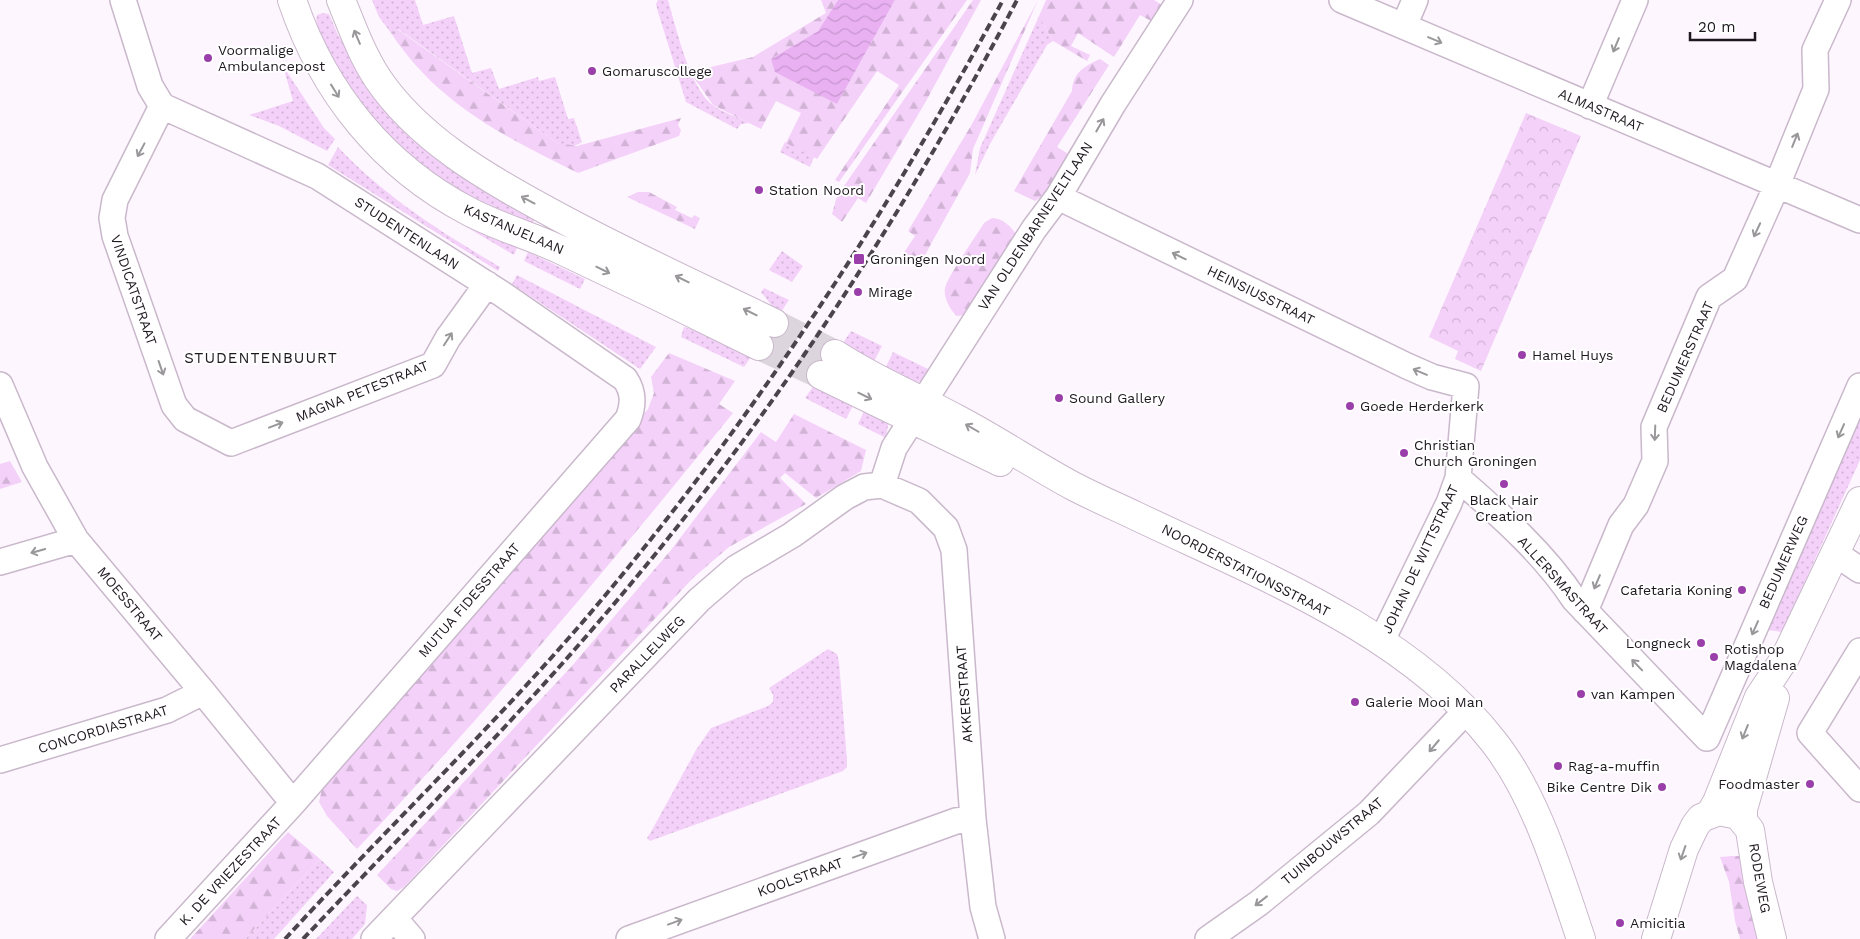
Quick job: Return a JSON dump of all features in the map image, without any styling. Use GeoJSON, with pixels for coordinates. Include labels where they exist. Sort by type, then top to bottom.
{"type":"FeatureCollection","features":[{"type":"Feature","properties":{"kind":"street"},"geometry":{"type":"LineString","coordinates":[[123,0],[150,86],[162,106]]}},
{"type":"Feature","properties":{"kind":"street","name":"KASTANJELAAN"},"geometry":{"type":"LineString","coordinates":[[292,0],[303,32],[338,97],[371,138],[417,180],[470,212],[559,248],[759,346]]}},
{"type":"Feature","properties":{"kind":"street","name":"KASTANJELAAN"},"geometry":{"type":"LineString","coordinates":[[341,0],[364,56],[378,79],[412,117],[460,158],[508,190],[570,224],[774,323]]}},
{"type":"Feature","properties":{"kind":"street","name":"VAN OLDENBARNEVELTLAAN"},"geometry":{"type":"LineString","coordinates":[[918,411],[1008,270],[1058,197],[1112,104],[1180,0]]}},
{"type":"Feature","properties":{"kind":"street","name":"ALMASTRAAT"},"geometry":{"type":"LineString","coordinates":[[1342,0],[1860,220]]}},
{"type":"Feature","properties":{"kind":"street"},"geometry":{"type":"LineString","coordinates":[[1404,26],[1415,0]]}},
{"type":"Feature","properties":{"kind":"street"},"geometry":{"type":"LineString","coordinates":[[1586,104],[1635,0]]}},
{"type":"Feature","properties":{"kind":"street","name":"BEDUMERSTRAAT"},"geometry":{"type":"LineString","coordinates":[[1585,611],[1621,525],[1636,505],[1655,461],[1654,426],[1709,297],[1735,279],[1777,185],[1816,89],[1815,50],[1838,0]]}},
{"type":"Feature","properties":{"kind":"street","name":"STUDENTENLAAN"},"geometry":{"type":"LineString","coordinates":[[162,106],[317,176],[487,284],[625,379],[632,392]]}},
{"type":"Feature","properties":{"kind":"street","name":"VINDICATSTRAAT"},"geometry":{"type":"LineString","coordinates":[[162,106],[116,200],[112,218],[115,236],[174,405],[185,419],[231,443]]}},
{"type":"Feature","properties":{"kind":"street","name":"HEINSIUSSTRAAT"},"geometry":{"type":"LineString","coordinates":[[1058,197],[1407,366],[1432,377],[1466,386]]}},
{"type":"Feature","properties":{"kind":"street","name":"MAGNA PETESTRAAT"},"geometry":{"type":"LineString","coordinates":[[231,443],[433,365],[448,338],[487,284]]}},
{"type":"Feature","properties":{"kind":"street","name":"NOORDERSTATIONSSTRAAT"},"geometry":{"type":"LineString","coordinates":[[828,365],[859,370],[918,411],[1289,589],[1410,660],[1467,710],[1494,742],[1518,780],[1540,828],[1581,939]]}},
{"type":"Feature","properties":{"kind":"street","name":"MOESSTRAAT"},"geometry":{"type":"LineString","coordinates":[[0,385],[32,459],[76,540],[204,692],[293,803]]}},
{"type":"Feature","properties":{"kind":"street","name":"JOHAN DE WITTSTRAAT"},"geometry":{"type":"LineString","coordinates":[[1381,642],[1450,503],[1458,478],[1466,386]]}},
{"type":"Feature","properties":{"kind":"street","name":"BEDUMERWEG"},"geometry":{"type":"LineString","coordinates":[[1707,738],[1860,386]]}},
{"type":"Feature","properties":{"kind":"street","name":"MUTUA FIDESSTRAAT"},"geometry":{"type":"LineString","coordinates":[[293,803],[628,419],[632,392]]}},
{"type":"Feature","properties":{"kind":"street"},"geometry":{"type":"LineString","coordinates":[[882,485],[894,448],[918,411]]}},
{"type":"Feature","properties":{"kind":"street","name":"ALLERSMASTRAAT"},"geometry":{"type":"LineString","coordinates":[[1458,478],[1502,516],[1563,582],[1574,599],[1585,611],[1707,738]]}},
{"type":"Feature","properties":{"kind":"street","name":"AKKERSTRAAT"},"geometry":{"type":"LineString","coordinates":[[882,485],[919,501],[934,513],[946,528],[954,550],[973,819],[983,907],[992,939]]}},
{"type":"Feature","properties":{"kind":"street","name":"PARALLELWEG"},"geometry":{"type":"LineString","coordinates":[[374,939],[699,600],[736,568],[792,535],[845,497],[864,488],[882,485]]}},
{"type":"Feature","properties":{"kind":"street"},"geometry":{"type":"LineString","coordinates":[[1710,814],[1717,802],[1759,697],[1785,658],[1860,500]]}},
{"type":"Feature","properties":{"kind":"street"},"geometry":{"type":"LineString","coordinates":[[0,562],[76,540]]}},
{"type":"Feature","properties":{"kind":"street"},"geometry":{"type":"LineString","coordinates":[[1836,554],[1860,570]]}},
{"type":"Feature","properties":{"kind":"street"},"geometry":{"type":"LineString","coordinates":[[1860,651],[1810,733],[1860,788]]}},
{"type":"Feature","properties":{"kind":"street"},"geometry":{"type":"LineString","coordinates":[[1656,939],[1684,849],[1695,826],[1701,818],[1719,811],[1729,812],[1743,820],[1744,808],[1785,658]]}},
{"type":"Feature","properties":{"kind":"street","name":"CONCORDIASTRAAT"},"geometry":{"type":"LineString","coordinates":[[0,760],[167,710],[204,692]]}},
{"type":"Feature","properties":{"kind":"street","name":"TUINBOUWSTRAAT"},"geometry":{"type":"LineString","coordinates":[[1208,939],[1259,903],[1369,813],[1467,710]]}},
{"type":"Feature","properties":{"kind":"street","name":"K. DE VRIEZESTRAAT"},"geometry":{"type":"LineString","coordinates":[[168,939],[293,803]]}},
{"type":"Feature","properties":{"kind":"street","name":"KOOLSTRAAT"},"geometry":{"type":"LineString","coordinates":[[629,939],[956,821],[973,819]]}},
{"type":"Feature","properties":{"kind":"street","name":"RODEWEG"},"geometry":{"type":"LineString","coordinates":[[1743,820],[1750,830],[1753,839],[1758,882],[1772,939]]}},
{"type":"Feature","properties":{"kind":"street"},"geometry":{"type":"LineString","coordinates":[[394,918],[412,939]]}},
{"type":"Feature","properties":{"kind":"green space"},"geometry":{"type":"Polygon","coordinates":[[[372,0],[415,0],[423,25],[454,16],[472,73],[491,68],[499,89],[538,77],[539,81],[555,77],[568,119],[574,118],[582,142],[570,146],[557,143],[398,29],[391,33],[379,17],[372,0]]]}},
{"type":"Feature","properties":{"kind":"green space"},"geometry":{"type":"Polygon","coordinates":[[[658,0],[668,0],[691,73],[705,98],[714,106],[749,123],[741,124],[737,129],[686,102],[658,12],[656,4],[658,0]]]}},
{"type":"Feature","properties":{"kind":"green space"},"geometry":{"type":"Polygon","coordinates":[[[821,0],[838,0],[818,31],[771,59],[837,104],[895,0],[967,0],[839,182],[835,180],[899,85],[877,71],[817,159],[786,143],[801,113],[776,101],[761,129],[713,105],[690,72],[753,57],[826,13],[821,0]]]}},
{"type":"Feature","properties":{"kind":"green space"},"geometry":{"type":"Polygon","coordinates":[[[973,0],[981,0],[925,103],[866,203],[858,198],[842,222],[832,214],[837,196],[973,0]]]}},
{"type":"Feature","properties":{"kind":"green space"},"geometry":{"type":"Polygon","coordinates":[[[1038,0],[973,149],[970,173],[925,255],[916,264],[902,264],[899,260],[915,236],[908,231],[972,124],[1038,0]]]}},
{"type":"Feature","properties":{"kind":"green space"},"geometry":{"type":"Polygon","coordinates":[[[1046,0],[1154,0],[1165,7],[1155,23],[1140,15],[1114,57],[1078,33],[1071,46],[1090,55],[1087,61],[1053,41],[1039,16],[1046,0]]]}},
{"type":"Feature","properties":{"kind":"green space"},"geometry":{"type":"Polygon","coordinates":[[[329,14],[338,35],[358,66],[537,213],[531,227],[483,205],[454,187],[394,139],[359,101],[331,58],[320,37],[316,21],[317,15],[329,14]]]}},
{"type":"Feature","properties":{"kind":"green space"},"geometry":{"type":"Polygon","coordinates":[[[1039,16],[1053,41],[1047,45],[990,144],[975,175],[980,148],[1039,16]]]}},
{"type":"Feature","properties":{"kind":"green space"},"geometry":{"type":"Polygon","coordinates":[[[397,29],[557,143],[577,146],[681,118],[678,125],[681,130],[679,136],[578,173],[498,131],[451,99],[409,58],[391,33],[397,29]]]}},
{"type":"Feature","properties":{"kind":"green space"},"geometry":{"type":"Polygon","coordinates":[[[1100,59],[1109,65],[1057,147],[1070,155],[1045,194],[1035,201],[1014,191],[1072,91],[1077,74],[1100,59]]]}},
{"type":"Feature","properties":{"kind":"green space"},"geometry":{"type":"Polygon","coordinates":[[[283,66],[324,128],[335,139],[327,151],[279,126],[249,115],[293,101],[283,66]]]}},
{"type":"Feature","properties":{"kind":"green space"},"geometry":{"type":"Polygon","coordinates":[[[1526,113],[1581,136],[1481,371],[1455,359],[1458,351],[1429,337],[1526,113]]]}},
{"type":"Feature","properties":{"kind":"green space"},"geometry":{"type":"Polygon","coordinates":[[[785,142],[814,157],[810,167],[780,152],[785,142]]]}},
{"type":"Feature","properties":{"kind":"green space"},"geometry":{"type":"Polygon","coordinates":[[[338,147],[394,198],[456,241],[500,267],[498,271],[328,165],[338,147]]]}},
{"type":"Feature","properties":{"kind":"green space"},"geometry":{"type":"Polygon","coordinates":[[[638,192],[649,192],[677,207],[675,210],[692,218],[694,215],[700,218],[695,229],[627,197],[638,192]]]}},
{"type":"Feature","properties":{"kind":"green space"},"geometry":{"type":"Polygon","coordinates":[[[447,212],[517,248],[514,255],[446,215],[447,212]]]}},
{"type":"Feature","properties":{"kind":"green space"},"geometry":{"type":"Polygon","coordinates":[[[992,218],[1003,221],[1017,235],[966,315],[957,316],[948,303],[945,288],[956,266],[984,223],[992,218]]]}},
{"type":"Feature","properties":{"kind":"green space"},"geometry":{"type":"Polygon","coordinates":[[[782,251],[803,266],[792,282],[769,270],[782,251]]]}},
{"type":"Feature","properties":{"kind":"green space"},"geometry":{"type":"Polygon","coordinates":[[[528,252],[585,279],[580,289],[524,261],[528,252]]]}},
{"type":"Feature","properties":{"kind":"green space"},"geometry":{"type":"Polygon","coordinates":[[[517,275],[656,347],[640,369],[512,284],[517,275]]]}},
{"type":"Feature","properties":{"kind":"green space"},"geometry":{"type":"Polygon","coordinates":[[[764,288],[789,300],[779,315],[761,292],[764,288]]]}},
{"type":"Feature","properties":{"kind":"green space"},"geometry":{"type":"Polygon","coordinates":[[[684,327],[731,340],[755,351],[744,367],[681,337],[684,327]]]}},
{"type":"Feature","properties":{"kind":"green space"},"geometry":{"type":"Polygon","coordinates":[[[851,331],[882,346],[870,369],[839,349],[851,331]]]}},
{"type":"Feature","properties":{"kind":"green space"},"geometry":{"type":"Polygon","coordinates":[[[893,352],[928,369],[925,379],[914,384],[882,375],[893,352]]]}},
{"type":"Feature","properties":{"kind":"green space"},"geometry":{"type":"Polygon","coordinates":[[[669,353],[735,381],[719,404],[733,413],[642,525],[502,690],[357,849],[327,816],[319,802],[322,789],[648,409],[654,393],[651,377],[669,353]]]}},
{"type":"Feature","properties":{"kind":"green space"},"geometry":{"type":"Polygon","coordinates":[[[818,380],[857,398],[846,419],[805,398],[818,380]]]}},
{"type":"Feature","properties":{"kind":"green space"},"geometry":{"type":"Polygon","coordinates":[[[868,403],[889,419],[886,438],[858,424],[868,403]]]}},
{"type":"Feature","properties":{"kind":"green space"},"geometry":{"type":"Polygon","coordinates":[[[794,414],[866,450],[861,471],[816,498],[785,473],[780,478],[806,504],[729,547],[693,578],[404,887],[397,891],[391,889],[377,875],[571,667],[671,550],[761,432],[776,442],[794,414]]]}},
{"type":"Feature","properties":{"kind":"green space"},"geometry":{"type":"Polygon","coordinates":[[[1860,419],[1860,460],[1782,632],[1768,630],[1860,419]]]}},
{"type":"Feature","properties":{"kind":"green space"},"geometry":{"type":"Polygon","coordinates":[[[10,461],[22,482],[0,489],[0,464],[10,461]]]}},
{"type":"Feature","properties":{"kind":"green space"},"geometry":{"type":"Polygon","coordinates":[[[828,649],[837,654],[839,662],[847,767],[843,771],[650,841],[647,838],[696,750],[711,728],[768,706],[773,702],[773,695],[769,688],[828,649]]]}},
{"type":"Feature","properties":{"kind":"green space"},"geometry":{"type":"Polygon","coordinates":[[[288,832],[320,859],[245,939],[190,939],[288,832]]]}},
{"type":"Feature","properties":{"kind":"green space"},"geometry":{"type":"Polygon","coordinates":[[[1748,856],[1765,939],[1740,939],[1729,882],[1720,857],[1748,856]]]}},
{"type":"Feature","properties":{"kind":"green space"},"geometry":{"type":"Polygon","coordinates":[[[320,859],[334,872],[274,939],[245,939],[320,859]]]}},
{"type":"Feature","properties":{"kind":"green space"},"geometry":{"type":"Polygon","coordinates":[[[357,896],[367,905],[365,924],[352,939],[316,939],[357,896]]]}},
{"type":"Feature","properties":{"kind":"water"},"geometry":{"type":"Polygon","coordinates":[[[838,0],[895,0],[837,104],[775,72],[771,59],[818,31],[838,0]]]}},
{"type":"Feature","properties":{"kind":"tunnel"},"geometry":{"type":"LineString","coordinates":[[774,323],[835,354]]}},
{"type":"Feature","properties":{"kind":"tunnel"},"geometry":{"type":"LineString","coordinates":[[759,346],[821,375]]}},
{"type":"Feature","properties":{"kind":"railway"},"geometry":{"type":"LineString","coordinates":[[285,939],[551,659],[647,545],[704,471],[758,396],[862,242],[958,82],[1003,0]]}},
{"type":"Feature","properties":{"kind":"railway"},"geometry":{"type":"LineString","coordinates":[[303,939],[472,762],[595,627],[689,512],[742,443],[841,300],[888,227],[976,77],[1017,0]]}},
{"type":"Feature","properties":{"kind":"place","name":"Voormalige Ambulancepost"},"geometry":{"type":"Point","coordinates":[208,58]}},
{"type":"Feature","properties":{"kind":"place","name":"Gomaruscollege"},"geometry":{"type":"Point","coordinates":[592,71]}},
{"type":"Feature","properties":{"kind":"place","name":"Station Noord"},"geometry":{"type":"Point","coordinates":[759,190]}},
{"type":"Feature","properties":{"kind":"place","name":"Groningen Noord"},"geometry":{"type":"Point","coordinates":[859,259]}},
{"type":"Feature","properties":{"kind":"place","name":"Mirage"},"geometry":{"type":"Point","coordinates":[858,292]}},
{"type":"Feature","properties":{"kind":"place","name":"Hamel Huys"},"geometry":{"type":"Point","coordinates":[1522,355]}},
{"type":"Feature","properties":{"kind":"place","name":"Sound Gallery"},"geometry":{"type":"Point","coordinates":[1059,398]}},
{"type":"Feature","properties":{"kind":"place","name":"Goede Herderkerk"},"geometry":{"type":"Point","coordinates":[1350,406]}},
{"type":"Feature","properties":{"kind":"place","name":"Christian Church Groningen"},"geometry":{"type":"Point","coordinates":[1404,453]}},
{"type":"Feature","properties":{"kind":"place","name":"Black Hair Creation"},"geometry":{"type":"Point","coordinates":[1504,484]}},
{"type":"Feature","properties":{"kind":"place","name":"Cafetaria Koning"},"geometry":{"type":"Point","coordinates":[1742,590]}},
{"type":"Feature","properties":{"kind":"place","name":"Longneck"},"geometry":{"type":"Point","coordinates":[1701,643]}},
{"type":"Feature","properties":{"kind":"place","name":"Rotishop Magdalena"},"geometry":{"type":"Point","coordinates":[1714,657]}},
{"type":"Feature","properties":{"kind":"place","name":"van Kampen"},"geometry":{"type":"Point","coordinates":[1581,694]}},
{"type":"Feature","properties":{"kind":"place","name":"Galerie Mooi Man"},"geometry":{"type":"Point","coordinates":[1355,702]}},
{"type":"Feature","properties":{"kind":"place","name":"Rag-a-muffin"},"geometry":{"type":"Point","coordinates":[1558,766]}},
{"type":"Feature","properties":{"kind":"place","name":"Foodmaster"},"geometry":{"type":"Point","coordinates":[1810,784]}},
{"type":"Feature","properties":{"kind":"place","name":"Bike Centre Dik"},"geometry":{"type":"Point","coordinates":[1662,787]}},
{"type":"Feature","properties":{"kind":"place","name":"Amicitia"},"geometry":{"type":"Point","coordinates":[1620,923]}},
{"type":"Feature","properties":{"kind":"district","name":"STUDENTENBUURT"},"geometry":{"type":"Point","coordinates":[261,358]}}]}
